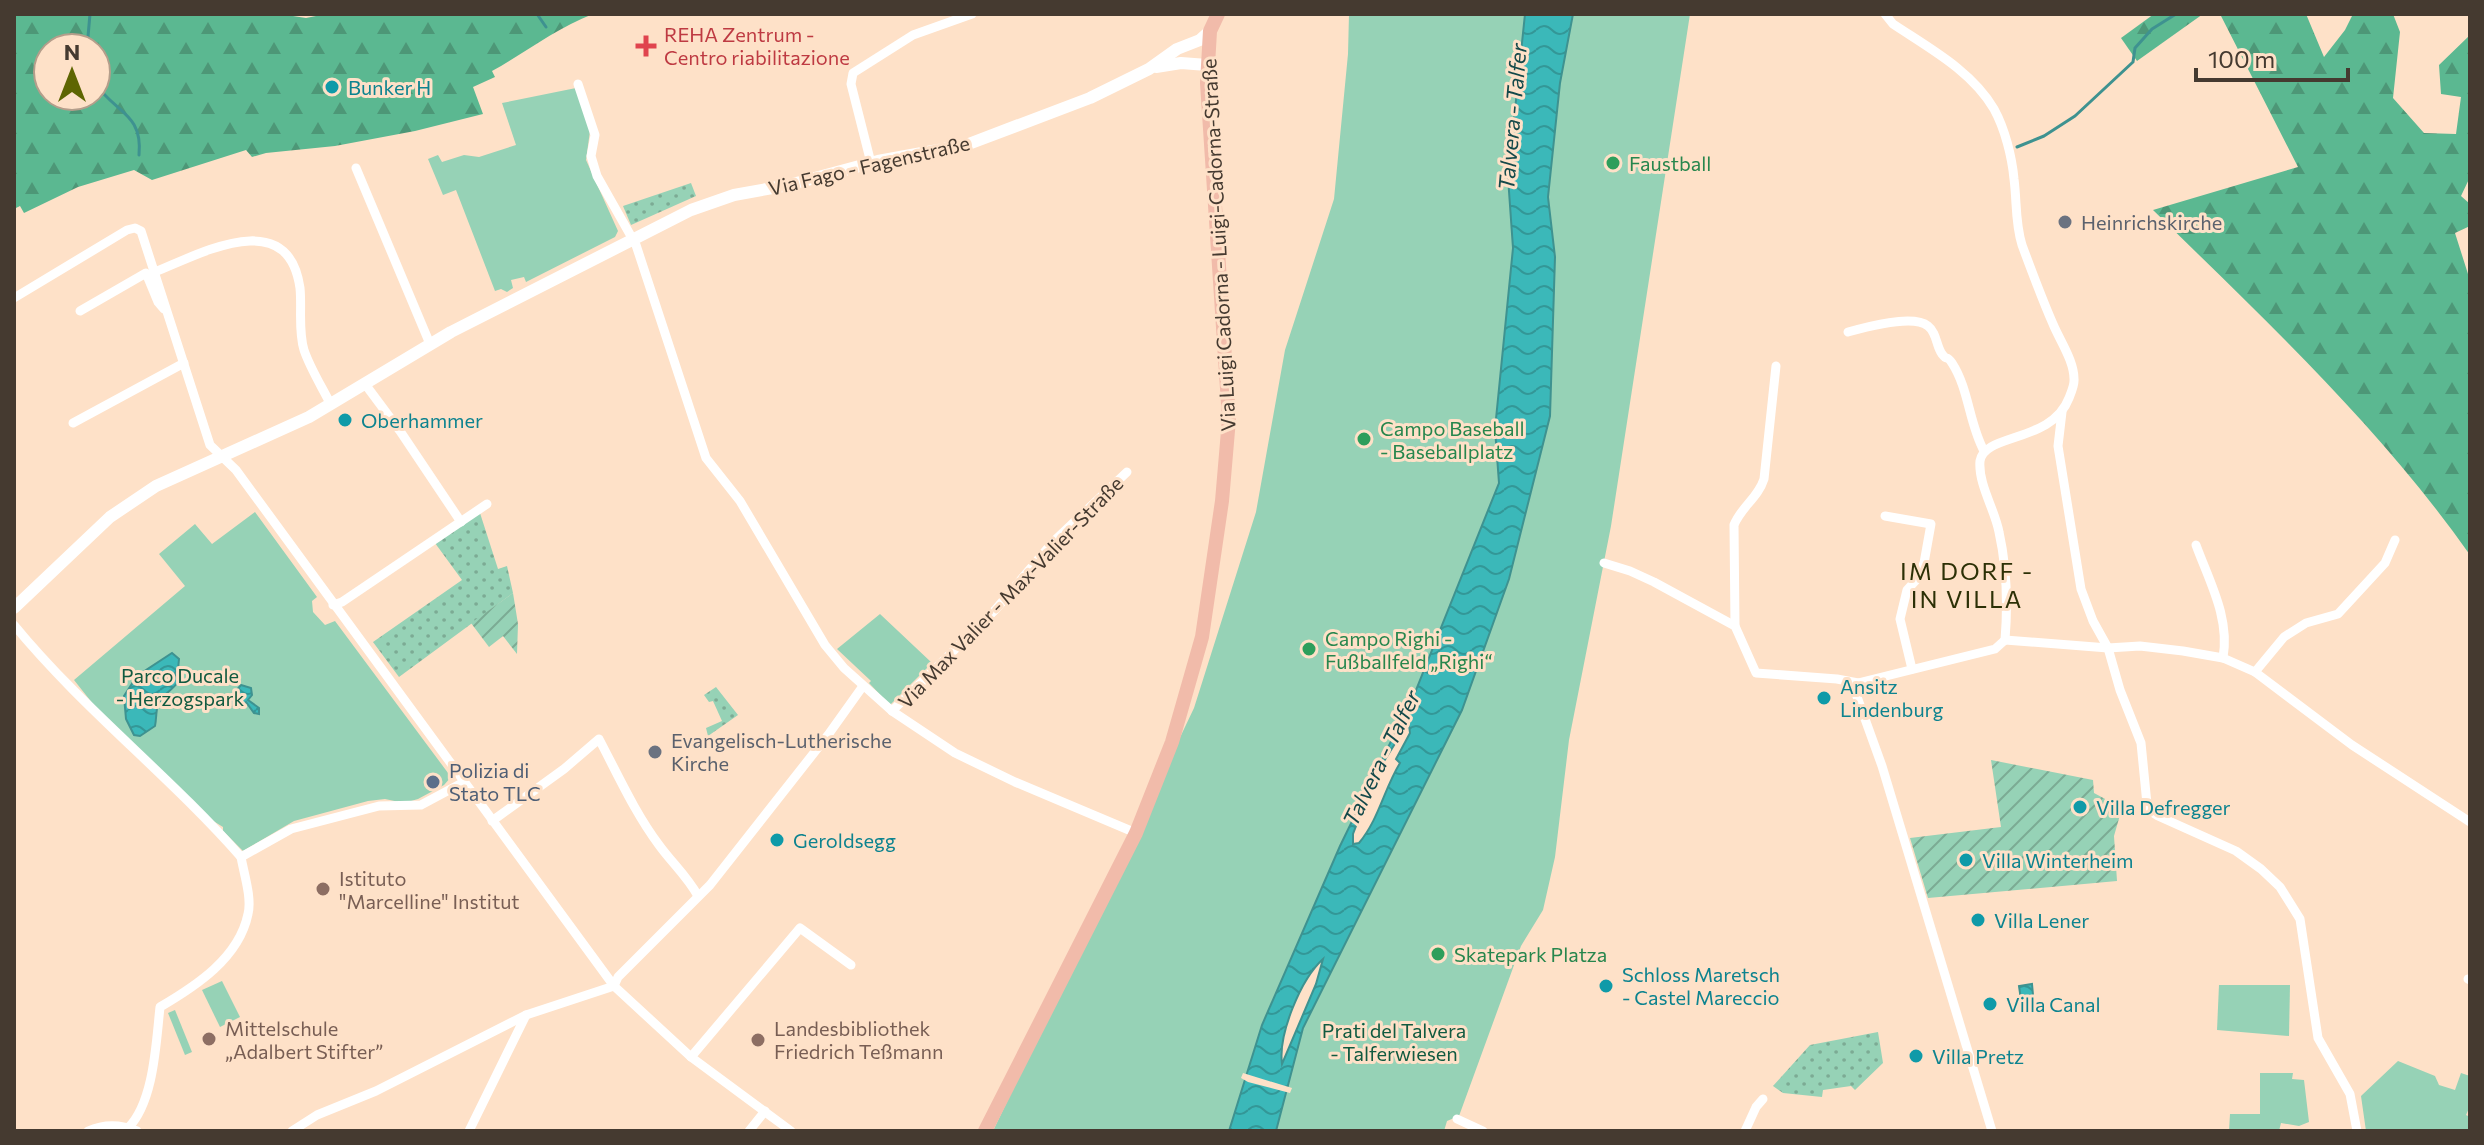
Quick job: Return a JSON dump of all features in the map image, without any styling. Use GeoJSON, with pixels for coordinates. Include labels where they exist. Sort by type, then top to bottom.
{"type":"FeatureCollection","features":[{"type":"Feature","properties":{"kind":"main road"},"geometry":{"type":"LineString","coordinates":[[1210,31],[1218,14]]}},
{"type":"Feature","properties":{"kind":"main road","name":"Via Luigi Cadorna - Luigi-Cadorna-Straße"},"geometry":{"type":"LineString","coordinates":[[985,1131],[1136,833],[1172,742],[1202,637],[1222,501],[1229,419],[1209,133],[1207,65],[1210,31]]}},
{"type":"Feature","properties":{"kind":"street"},"geometry":{"type":"LineString","coordinates":[[871,163],[851,84],[853,73],[913,35],[972,14]]}},
{"type":"Feature","properties":{"kind":"street"},"geometry":{"type":"LineString","coordinates":[[1776,366],[1764,479],[1761,490],[1738,515],[1734,525],[1735,626],[1756,673],[1858,683],[1995,649],[2005,640],[2008,588],[1999,532],[1981,474],[1980,460],[1984,451],[1994,443],[2039,431],[2062,412],[2074,382],[2072,367],[2017,227],[2014,177],[1994,109],[1969,78],[1893,24],[1885,14]]}},
{"type":"Feature","properties":{"kind":"street","name":"Via Fago - Fagenstraße"},"geometry":{"type":"LineString","coordinates":[[14,608],[110,517],[156,486],[331,405],[430,344],[691,210],[734,195],[789,185],[871,163],[966,145],[1090,98],[1149,69],[1210,31]]}},
{"type":"Feature","properties":{"kind":"street","name":"Via Fago - Fagenstraße"},"geometry":{"type":"LineString","coordinates":[[1149,69],[1181,63],[1207,65]]}},
{"type":"Feature","properties":{"kind":"street"},"geometry":{"type":"LineString","coordinates":[[578,84],[595,135],[591,156],[597,176],[633,240],[706,458],[740,501],[825,645],[863,686],[892,711],[967,760],[1136,833]]}},
{"type":"Feature","properties":{"kind":"street"},"geometry":{"type":"LineString","coordinates":[[356,168],[430,344]]}},
{"type":"Feature","properties":{"kind":"street"},"geometry":{"type":"LineString","coordinates":[[14,298],[127,230],[135,228],[141,231],[213,450],[224,457],[614,986],[691,1057],[791,1131]]}},
{"type":"Feature","properties":{"kind":"street"},"geometry":{"type":"LineString","coordinates":[[155,272],[240,240],[278,246],[294,262],[300,288],[303,348],[331,405]]}},
{"type":"Feature","properties":{"kind":"street"},"geometry":{"type":"LineString","coordinates":[[80,311],[146,273],[158,302],[169,314]]}},
{"type":"Feature","properties":{"kind":"street"},"geometry":{"type":"LineString","coordinates":[[1848,332],[1873,325],[1917,321],[1928,326],[1942,354],[1951,362],[1962,388],[1974,433],[1984,451]]}},
{"type":"Feature","properties":{"kind":"street"},"geometry":{"type":"LineString","coordinates":[[73,423],[184,363]]}},
{"type":"Feature","properties":{"kind":"street"},"geometry":{"type":"LineString","coordinates":[[365,384],[461,522]]}},
{"type":"Feature","properties":{"kind":"street"},"geometry":{"type":"LineString","coordinates":[[2062,412],[2058,446],[2081,589],[2093,621],[2108,648],[2120,690],[2141,743],[2147,804],[2150,811],[2236,851],[2280,887],[2300,919],[2318,1038],[2350,1094],[2357,1131]]}},
{"type":"Feature","properties":{"kind":"street"},"geometry":{"type":"LineString","coordinates":[[2039,431],[2051,436],[2058,446]]}},
{"type":"Feature","properties":{"kind":"street","name":"Via Max Valier - Max-Valier-Straße"},"geometry":{"type":"LineString","coordinates":[[892,711],[996,609],[1053,542],[1127,472]]}},
{"type":"Feature","properties":{"kind":"street"},"geometry":{"type":"LineString","coordinates":[[333,605],[342,602],[487,504]]}},
{"type":"Feature","properties":{"kind":"street"},"geometry":{"type":"LineString","coordinates":[[1885,516],[1931,524],[1924,563],[1918,578],[1907,590],[1900,619],[1912,669]]}},
{"type":"Feature","properties":{"kind":"street"},"geometry":{"type":"LineString","coordinates":[[2255,672],[2284,637],[2306,623],[2338,614],[2385,563],[2395,540]]}},
{"type":"Feature","properties":{"kind":"street"},"geometry":{"type":"LineString","coordinates":[[2196,545],[2224,623],[2227,636],[2223,658]]}},
{"type":"Feature","properties":{"kind":"street"},"geometry":{"type":"LineString","coordinates":[[1604,563],[1642,576],[1735,626]]}},
{"type":"Feature","properties":{"kind":"street"},"geometry":{"type":"LineString","coordinates":[[14,625],[88,708],[216,828],[241,857],[249,911],[238,941],[228,956],[189,990],[160,1007],[153,1065],[132,1129],[105,1126],[88,1131]]}},
{"type":"Feature","properties":{"kind":"street"},"geometry":{"type":"LineString","coordinates":[[2005,640],[2108,648],[2140,646],[2223,658],[2255,672],[2352,745],[2470,822]]}},
{"type":"Feature","properties":{"kind":"street"},"geometry":{"type":"LineString","coordinates":[[1858,683],[1859,706],[1882,766],[1992,1131]]}},
{"type":"Feature","properties":{"kind":"street"},"geometry":{"type":"LineString","coordinates":[[292,1131],[317,1115],[376,1091],[526,1015],[614,986],[622,972],[710,885],[757,828],[863,686]]}},
{"type":"Feature","properties":{"kind":"street"},"geometry":{"type":"LineString","coordinates":[[492,821],[564,769],[599,739],[645,824],[659,846],[689,879],[698,896]]}},
{"type":"Feature","properties":{"kind":"street"},"geometry":{"type":"LineString","coordinates":[[241,857],[291,829],[379,806],[421,805],[464,782]]}},
{"type":"Feature","properties":{"kind":"street"},"geometry":{"type":"LineString","coordinates":[[691,1057],[800,928],[851,965]]}},
{"type":"Feature","properties":{"kind":"street"},"geometry":{"type":"LineString","coordinates":[[469,1131],[526,1015]]}},
{"type":"Feature","properties":{"kind":"street"},"geometry":{"type":"LineString","coordinates":[[1745,1131],[1763,1099]]}},
{"type":"Feature","properties":{"kind":"street"},"geometry":{"type":"LineString","coordinates":[[749,1131],[765,1111]]}},
{"type":"Feature","properties":{"kind":"street"},"geometry":{"type":"LineString","coordinates":[[1457,1119],[1483,1131]]}},
{"type":"Feature","properties":{"kind":"green space"},"geometry":{"type":"Polygon","coordinates":[[[14,14],[280,14],[306,18],[326,14],[593,14],[492,71],[495,77],[473,87],[483,114],[335,146],[252,157],[246,150],[152,180],[134,170],[78,187],[24,213],[20,206],[14,209],[14,14]]]}},
{"type":"Feature","properties":{"kind":"green space","name":"Prati del Talvera - Talferwiesen"},"geometry":{"type":"Polygon","coordinates":[[[1349,14],[1525,14],[1508,177],[1513,248],[1495,429],[1499,483],[1416,690],[1340,846],[1262,1025],[1229,1131],[993,1131],[1194,708],[1256,512],[1285,350],[1334,199],[1349,14]]]}},
{"type":"Feature","properties":{"kind":"green space","name":"Prati del Talvera - Talferwiesen"},"geometry":{"type":"Polygon","coordinates":[[[1573,14],[1690,14],[1611,526],[1569,740],[1555,857],[1543,910],[1521,946],[1459,1116],[1447,1121],[1444,1131],[1276,1131],[1303,1028],[1462,710],[1509,579],[1550,416],[1555,257],[1548,197],[1560,83],[1573,14]]]}},
{"type":"Feature","properties":{"kind":"green space"},"geometry":{"type":"Polygon","coordinates":[[[2154,14],[2203,14],[2137,61],[2121,38],[2154,14]]]}},
{"type":"Feature","properties":{"kind":"green space"},"geometry":{"type":"Polygon","coordinates":[[[2220,14],[2306,14],[2324,57],[2353,14],[2393,14],[2400,32],[2393,98],[2424,133],[2456,134],[2461,97],[2441,94],[2439,65],[2469,36],[2470,14],[2470,177],[2461,196],[2470,204],[2470,226],[2455,233],[2468,274],[2470,296],[2470,555],[2398,462],[2359,418],[2153,210],[2298,167],[2220,14]]]}},
{"type":"Feature","properties":{"kind":"green space"},"geometry":{"type":"Polygon","coordinates":[[[576,88],[590,131],[586,160],[618,231],[615,237],[526,282],[524,277],[511,280],[513,288],[507,292],[501,289],[495,291],[456,190],[443,195],[428,159],[438,155],[442,162],[464,155],[479,157],[516,145],[502,103],[576,88]]]}},
{"type":"Feature","properties":{"kind":"green space"},"geometry":{"type":"Polygon","coordinates":[[[691,183],[696,196],[631,225],[623,206],[691,183]]]}},
{"type":"Feature","properties":{"kind":"green space","name":"Parco Ducale - Herzogspark"},"geometry":{"type":"Polygon","coordinates":[[[255,512],[317,597],[312,601],[313,612],[325,625],[335,621],[451,777],[444,785],[404,803],[385,799],[368,801],[294,821],[243,851],[223,831],[223,827],[210,819],[101,714],[74,680],[185,586],[159,554],[195,524],[212,544],[255,512]]]}},
{"type":"Feature","properties":{"kind":"green space"},"geometry":{"type":"Polygon","coordinates":[[[480,513],[498,569],[507,566],[513,593],[399,677],[373,642],[462,580],[435,543],[480,513]]]}},
{"type":"Feature","properties":{"kind":"green space"},"geometry":{"type":"Polygon","coordinates":[[[513,593],[518,624],[517,654],[503,636],[489,647],[471,623],[513,593]]]}},
{"type":"Feature","properties":{"kind":"green space"},"geometry":{"type":"Polygon","coordinates":[[[880,614],[932,663],[890,705],[869,683],[871,681],[837,649],[880,614]]]}},
{"type":"Feature","properties":{"kind":"green space"},"geometry":{"type":"Polygon","coordinates":[[[716,687],[738,715],[708,736],[706,728],[722,721],[713,701],[709,702],[704,695],[716,687]]]}},
{"type":"Feature","properties":{"kind":"green space"},"geometry":{"type":"Polygon","coordinates":[[[1991,760],[2093,780],[2094,793],[2122,808],[2114,836],[2117,881],[1928,898],[1910,838],[2001,827],[1991,760]]]}},
{"type":"Feature","properties":{"kind":"green space"},"geometry":{"type":"Polygon","coordinates":[[[222,981],[240,1017],[220,1027],[202,990],[222,981]]]}},
{"type":"Feature","properties":{"kind":"green space"},"geometry":{"type":"Polygon","coordinates":[[[2219,985],[2290,985],[2289,1036],[2217,1030],[2219,985]]]}},
{"type":"Feature","properties":{"kind":"green space"},"geometry":{"type":"Polygon","coordinates":[[[175,1010],[192,1052],[185,1055],[168,1013],[175,1010]]]}},
{"type":"Feature","properties":{"kind":"green space"},"geometry":{"type":"Polygon","coordinates":[[[1878,1032],[1883,1063],[1855,1090],[1851,1086],[1823,1090],[1822,1097],[1783,1093],[1773,1086],[1810,1045],[1878,1032]]]}},
{"type":"Feature","properties":{"kind":"green space"},"geometry":{"type":"Polygon","coordinates":[[[2398,1061],[2435,1076],[2439,1085],[2455,1090],[2461,1073],[2470,1076],[2470,1106],[2466,1115],[2470,1117],[2470,1131],[2366,1131],[2361,1096],[2398,1061]]]}},
{"type":"Feature","properties":{"kind":"green space"},"geometry":{"type":"Polygon","coordinates":[[[2260,1073],[2293,1073],[2292,1079],[2304,1080],[2309,1122],[2299,1126],[2281,1123],[2279,1131],[2229,1131],[2230,1114],[2260,1114],[2260,1073]]]}},
{"type":"Feature","properties":{"kind":"water"},"geometry":{"type":"Polygon","coordinates":[[[1525,14],[1573,14],[1560,83],[1548,197],[1555,257],[1550,416],[1509,579],[1462,710],[1303,1028],[1276,1131],[1229,1131],[1262,1025],[1340,846],[1416,690],[1499,483],[1495,429],[1513,248],[1508,177],[1525,14]],[[1409,725],[1376,774],[1353,834],[1353,844],[1359,843],[1377,814],[1400,763],[1396,759],[1410,733],[1409,725]],[[1323,959],[1299,993],[1287,1023],[1282,1064],[1316,984],[1323,959]]]}},
{"type":"Feature","properties":{"kind":"water"},"geometry":{"type":"Polygon","coordinates":[[[172,653],[179,659],[175,673],[178,682],[160,701],[155,726],[140,736],[134,735],[126,719],[124,696],[137,676],[172,653]]]}},
{"type":"Feature","properties":{"kind":"water"},"geometry":{"type":"Polygon","coordinates":[[[241,685],[251,688],[252,695],[248,700],[259,708],[259,714],[254,713],[246,702],[241,707],[231,706],[230,698],[241,685]]]}},
{"type":"Feature","properties":{"kind":"water"},"geometry":{"type":"Polygon","coordinates":[[[2032,984],[2034,1006],[2022,1007],[2019,986],[2032,984]]]}},
{"type":"Feature","properties":{"kind":"pier"},"geometry":{"type":"Polygon","coordinates":[[[1243,1073],[1292,1088],[1290,1093],[1248,1082],[1241,1078],[1243,1073]]]}},
{"type":"Feature","properties":{"kind":"waterway"},"geometry":{"type":"LineString","coordinates":[[88,32],[90,14]]}},
{"type":"Feature","properties":{"kind":"waterway"},"geometry":{"type":"LineString","coordinates":[[537,14],[546,27]]}},
{"type":"Feature","properties":{"kind":"waterway"},"geometry":{"type":"LineString","coordinates":[[2017,147],[2044,136],[2075,116],[2133,62],[2135,48],[2152,29],[2176,14]]}},
{"type":"Feature","properties":{"kind":"waterway"},"geometry":{"type":"LineString","coordinates":[[112,102],[137,130],[139,155]]}},
{"type":"Feature","properties":{"kind":"place","name":"REHA Zentrum - Centro riabilitazione"},"geometry":{"type":"Point","coordinates":[646,46]}},
{"type":"Feature","properties":{"kind":"place","name":"Bunker H"},"geometry":{"type":"Point","coordinates":[332,87]}},
{"type":"Feature","properties":{"kind":"place","name":"Faustball"},"geometry":{"type":"Point","coordinates":[1613,163]}},
{"type":"Feature","properties":{"kind":"place","name":"Heinrichskirche"},"geometry":{"type":"Point","coordinates":[2065,222]}},
{"type":"Feature","properties":{"kind":"place","name":"Oberhammer"},"geometry":{"type":"Point","coordinates":[345,420]}},
{"type":"Feature","properties":{"kind":"place","name":"Campo Baseball - Baseballplatz"},"geometry":{"type":"Point","coordinates":[1364,439]}},
{"type":"Feature","properties":{"kind":"place","name":"Campo Righi - Fußballfeld „Righi“"},"geometry":{"type":"Point","coordinates":[1309,649]}},
{"type":"Feature","properties":{"kind":"place","name":"Ansitz Lindenburg"},"geometry":{"type":"Point","coordinates":[1824,698]}},
{"type":"Feature","properties":{"kind":"place","name":"Evangelisch-Lutherische Kirche"},"geometry":{"type":"Point","coordinates":[655,752]}},
{"type":"Feature","properties":{"kind":"place","name":"Polizia di Stato TLC"},"geometry":{"type":"Point","coordinates":[433,782]}},
{"type":"Feature","properties":{"kind":"place","name":"Villa Defregger"},"geometry":{"type":"Point","coordinates":[2080,807]}},
{"type":"Feature","properties":{"kind":"place","name":"Geroldsegg"},"geometry":{"type":"Point","coordinates":[777,840]}},
{"type":"Feature","properties":{"kind":"place","name":"Villa Winterheim"},"geometry":{"type":"Point","coordinates":[1966,860]}},
{"type":"Feature","properties":{"kind":"place","name":"Istituto \"Marcelline\" Institut"},"geometry":{"type":"Point","coordinates":[323,889]}},
{"type":"Feature","properties":{"kind":"place","name":"Villa Lener"},"geometry":{"type":"Point","coordinates":[1978,920]}},
{"type":"Feature","properties":{"kind":"place","name":"Skatepark Platza"},"geometry":{"type":"Point","coordinates":[1438,954]}},
{"type":"Feature","properties":{"kind":"place","name":"Schloss Maretsch - Castel Mareccio"},"geometry":{"type":"Point","coordinates":[1606,986]}},
{"type":"Feature","properties":{"kind":"place","name":"Villa Canal"},"geometry":{"type":"Point","coordinates":[1990,1004]}},
{"type":"Feature","properties":{"kind":"place","name":"Mittelschule „Adalbert Stifter”"},"geometry":{"type":"Point","coordinates":[209,1039]}},
{"type":"Feature","properties":{"kind":"place","name":"Landesbibliothek Friedrich Teßmann"},"geometry":{"type":"Point","coordinates":[758,1040]}},
{"type":"Feature","properties":{"kind":"place","name":"Villa Pretz"},"geometry":{"type":"Point","coordinates":[1916,1056]}},
{"type":"Feature","properties":{"kind":"district","name":"IM DORF - IN VILLA"},"geometry":{"type":"Point","coordinates":[1967,584]}},
{"type":"Feature","properties":{"kind":"water label","name":"Talvera - Talfer"},"geometry":{"type":"Point","coordinates":[1512,117]}},
{"type":"Feature","properties":{"kind":"water label","name":"Talvera - Talfer"},"geometry":{"type":"Point","coordinates":[1381,758]}}]}
